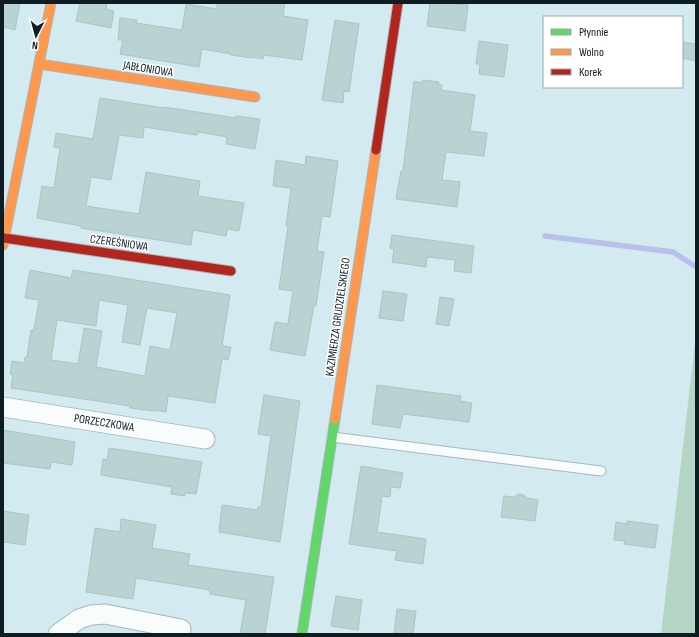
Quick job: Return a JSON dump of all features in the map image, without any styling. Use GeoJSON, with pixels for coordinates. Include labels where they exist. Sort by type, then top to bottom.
{"type":"FeatureCollection","features":[{"type":"Feature","properties":{"kind":"street"},"geometry":{"type":"LineString","coordinates":[[4,242],[51,3]]}},
{"type":"Feature","properties":{"kind":"street","name":"KAZIMIERZA GRUDZIELSKIEGO"},"geometry":{"type":"LineString","coordinates":[[302,634],[398,3]]}},
{"type":"Feature","properties":{"kind":"street","name":"JABŁONIOWA"},"geometry":{"type":"LineString","coordinates":[[38,64],[255,97]]}},
{"type":"Feature","properties":{"kind":"street","name":"CZEREŚNIOWA"},"geometry":{"type":"LineString","coordinates":[[4,242],[231,271]]}},
{"type":"Feature","properties":{"kind":"street","name":"PORZECZKOWA"},"geometry":{"type":"LineString","coordinates":[[3,407],[205,439]]}},
{"type":"Feature","properties":{"kind":"street"},"geometry":{"type":"LineString","coordinates":[[58,634],[79,619],[91,615],[105,614],[181,628]]}},
{"type":"Feature","properties":{"kind":"lane"},"geometry":{"type":"LineString","coordinates":[[332,437],[601,471]]}},
{"type":"Feature","properties":{"kind":"green space"},"geometry":{"type":"Polygon","coordinates":[[[696,335],[696,634],[661,634],[696,335]]]}},
{"type":"Feature","properties":{"kind":"building"},"geometry":{"type":"Polygon","coordinates":[[[3,3],[20,3],[15,30],[3,27],[3,3]]]}},
{"type":"Feature","properties":{"kind":"building"},"geometry":{"type":"Polygon","coordinates":[[[80,3],[107,3],[106,9],[114,11],[111,28],[76,21],[80,3]]]}},
{"type":"Feature","properties":{"kind":"building"},"geometry":{"type":"Polygon","coordinates":[[[217,3],[285,3],[283,16],[308,20],[302,60],[264,55],[263,59],[251,58],[202,49],[199,67],[120,54],[123,40],[118,40],[120,18],[137,20],[136,23],[182,30],[186,4],[217,9],[217,3]]]}},
{"type":"Feature","properties":{"kind":"building"},"geometry":{"type":"Polygon","coordinates":[[[430,3],[468,5],[465,31],[427,26],[430,3]]]}},
{"type":"Feature","properties":{"kind":"building"},"geometry":{"type":"Polygon","coordinates":[[[335,20],[359,24],[349,92],[344,91],[343,103],[322,100],[335,20]]]}},
{"type":"Feature","properties":{"kind":"building"},"geometry":{"type":"Polygon","coordinates":[[[479,41],[508,45],[504,77],[479,74],[480,64],[476,64],[479,41]]]}},
{"type":"Feature","properties":{"kind":"building"},"geometry":{"type":"Polygon","coordinates":[[[683,42],[696,44],[696,61],[683,58],[683,42]]]}},
{"type":"Feature","properties":{"kind":"building"},"geometry":{"type":"Polygon","coordinates":[[[423,80],[439,82],[438,85],[442,85],[441,90],[475,95],[470,131],[487,133],[484,156],[446,152],[442,180],[460,182],[457,207],[396,199],[401,171],[403,171],[414,81],[422,83],[423,80]]]}},
{"type":"Feature","properties":{"kind":"building"},"geometry":{"type":"Polygon","coordinates":[[[100,98],[236,118],[236,116],[260,119],[255,149],[226,144],[227,137],[198,132],[197,135],[144,127],[143,138],[119,135],[111,180],[91,177],[86,206],[139,214],[146,172],[200,181],[198,196],[244,203],[239,231],[227,229],[226,236],[193,230],[191,245],[81,228],[81,226],[37,218],[42,186],[54,188],[60,148],[54,147],[56,133],[93,139],[100,98]]]}},
{"type":"Feature","properties":{"kind":"building"},"geometry":{"type":"Polygon","coordinates":[[[306,156],[338,161],[330,217],[322,216],[317,251],[324,252],[316,306],[314,305],[305,356],[270,350],[275,322],[288,324],[293,291],[279,289],[288,226],[286,226],[291,188],[273,186],[276,160],[305,165],[306,156]]]}},
{"type":"Feature","properties":{"kind":"building"},"geometry":{"type":"Polygon","coordinates":[[[392,235],[474,246],[471,273],[454,271],[455,260],[427,257],[426,267],[392,262],[394,249],[390,248],[392,235]]]}},
{"type":"Feature","properties":{"kind":"building"},"geometry":{"type":"Polygon","coordinates":[[[30,270],[71,278],[73,270],[230,295],[222,346],[231,347],[228,360],[222,359],[215,403],[168,396],[166,412],[130,408],[130,406],[11,388],[13,375],[10,374],[12,361],[24,363],[25,357],[27,357],[31,330],[34,330],[39,300],[25,298],[30,270]],[[99,300],[96,326],[57,320],[51,360],[78,364],[84,328],[102,331],[96,367],[145,376],[150,346],[170,350],[177,313],[147,308],[140,345],[122,342],[128,305],[99,300]]]}},
{"type":"Feature","properties":{"kind":"building"},"geometry":{"type":"Polygon","coordinates":[[[383,291],[407,294],[403,321],[379,318],[383,291]]]}},
{"type":"Feature","properties":{"kind":"building"},"geometry":{"type":"Polygon","coordinates":[[[440,297],[454,299],[449,326],[436,324],[440,297]]]}},
{"type":"Feature","properties":{"kind":"building"},"geometry":{"type":"Polygon","coordinates":[[[377,385],[461,396],[460,401],[472,403],[469,422],[403,414],[400,428],[372,424],[377,385]]]}},
{"type":"Feature","properties":{"kind":"building"},"geometry":{"type":"Polygon","coordinates":[[[264,395],[300,401],[280,542],[219,532],[222,505],[257,510],[258,507],[261,507],[271,436],[258,434],[264,395]]]}},
{"type":"Feature","properties":{"kind":"building"},"geometry":{"type":"Polygon","coordinates":[[[3,430],[75,442],[72,465],[51,462],[50,469],[3,463],[3,430]]]}},
{"type":"Feature","properties":{"kind":"building"},"geometry":{"type":"Polygon","coordinates":[[[109,448],[202,462],[196,494],[185,493],[185,496],[171,494],[172,487],[101,475],[103,459],[107,460],[109,448]]]}},
{"type":"Feature","properties":{"kind":"building"},"geometry":{"type":"Polygon","coordinates":[[[361,466],[403,473],[400,488],[391,487],[390,497],[382,496],[377,532],[426,539],[423,564],[395,560],[397,551],[349,544],[361,466]]]}},
{"type":"Feature","properties":{"kind":"building"},"geometry":{"type":"Polygon","coordinates":[[[518,494],[524,495],[527,498],[538,500],[535,521],[501,517],[504,496],[514,497],[518,494]]]}},
{"type":"Feature","properties":{"kind":"building"},"geometry":{"type":"Polygon","coordinates":[[[3,511],[29,515],[25,545],[3,542],[3,511]]]}},
{"type":"Feature","properties":{"kind":"building"},"geometry":{"type":"Polygon","coordinates":[[[121,519],[156,525],[152,548],[190,554],[188,565],[274,577],[265,634],[240,634],[246,600],[210,594],[210,590],[136,578],[133,599],[86,592],[95,528],[120,532],[121,519]]]}},
{"type":"Feature","properties":{"kind":"building"},"geometry":{"type":"Polygon","coordinates":[[[627,521],[658,525],[655,548],[624,544],[625,541],[614,540],[616,522],[627,524],[627,521]]]}},
{"type":"Feature","properties":{"kind":"building"},"geometry":{"type":"Polygon","coordinates":[[[336,596],[362,600],[358,630],[331,626],[336,596]]]}},
{"type":"Feature","properties":{"kind":"building"},"geometry":{"type":"Polygon","coordinates":[[[397,609],[416,611],[413,634],[394,634],[397,609]]]}},
{"type":"Feature","properties":{"kind":"waterway"},"geometry":{"type":"LineString","coordinates":[[545,236],[673,252],[696,267]]}},
{"type":"Feature","properties":{"kind":"traffic: fast"},"geometry":{"type":"LineString","coordinates":[[302,634],[335,419]]}},
{"type":"Feature","properties":{"kind":"traffic: slow"},"geometry":{"type":"LineString","coordinates":[[3,245],[51,3]]}},
{"type":"Feature","properties":{"kind":"traffic: slow"},"geometry":{"type":"LineString","coordinates":[[39,64],[255,97]]}},
{"type":"Feature","properties":{"kind":"traffic: slow"},"geometry":{"type":"LineString","coordinates":[[335,419],[376,150]]}},
{"type":"Feature","properties":{"kind":"traffic: jam"},"geometry":{"type":"LineString","coordinates":[[376,150],[398,3]]}},
{"type":"Feature","properties":{"kind":"traffic: jam"},"geometry":{"type":"LineString","coordinates":[[4,238],[231,271]]}}]}
